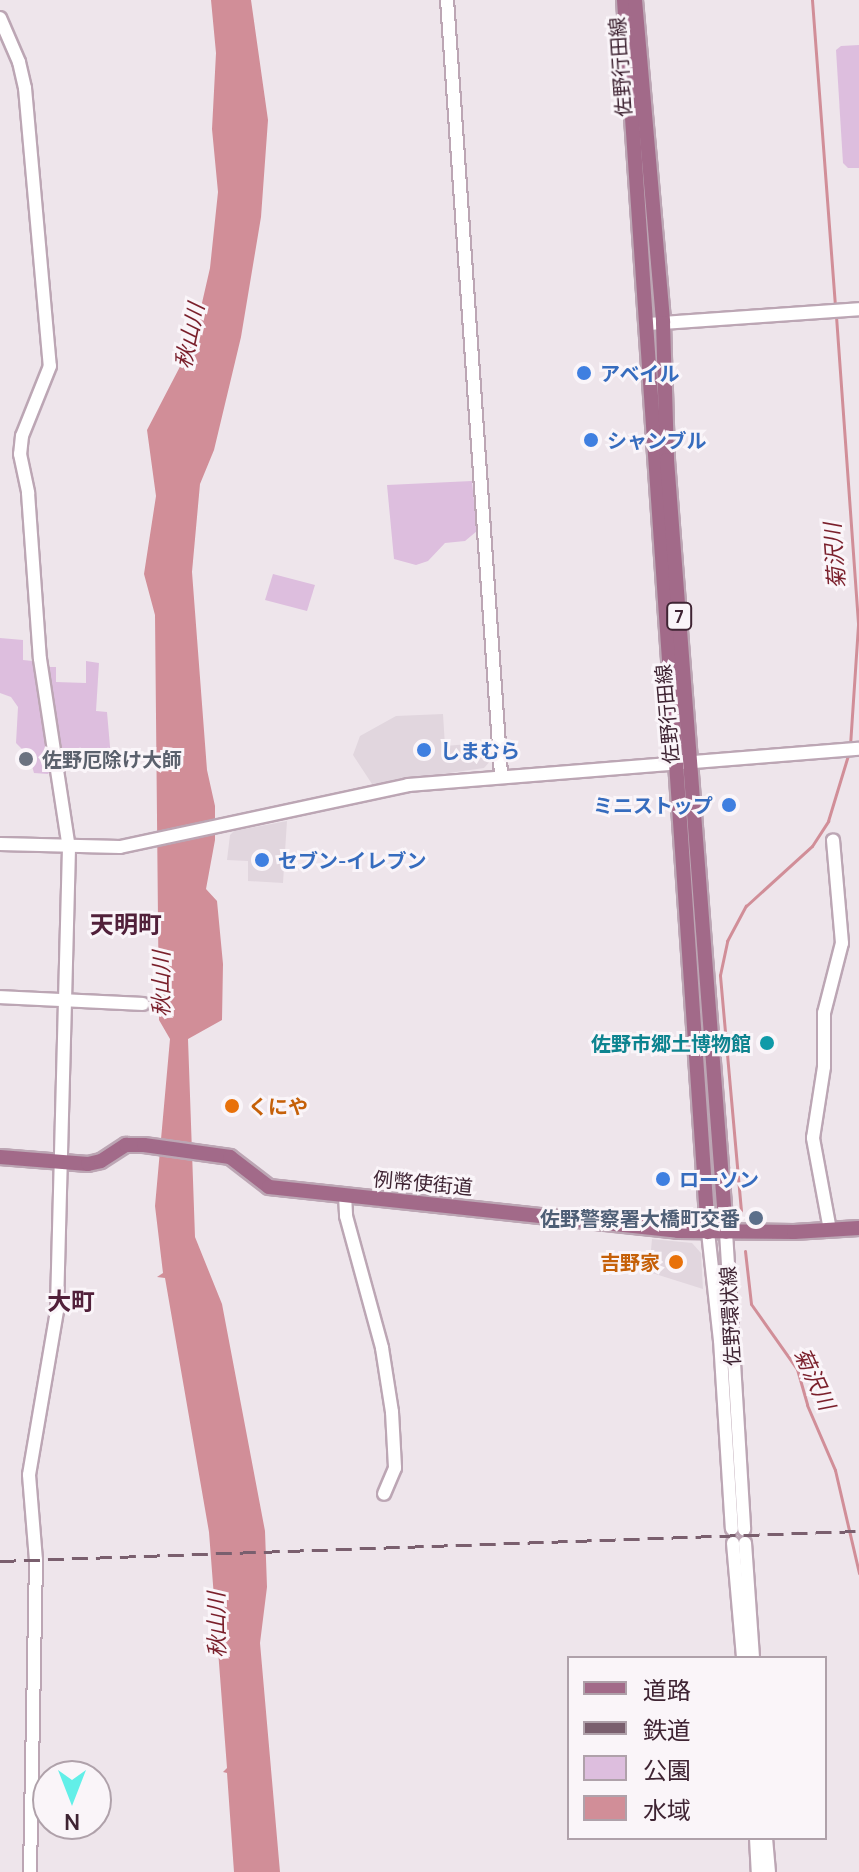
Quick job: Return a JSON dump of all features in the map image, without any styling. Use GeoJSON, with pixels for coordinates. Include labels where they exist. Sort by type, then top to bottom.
{"type":"FeatureCollection","features":[{"type":"Feature","properties":{"kind":"main road","name":"佐野行田線"},"geometry":{"type":"LineString","coordinates":[[624,0],[675,762],[688,900],[708,1232]]}},
{"type":"Feature","properties":{"kind":"main road","name":"佐野行田線"},"geometry":{"type":"LineString","coordinates":[[635,0],[663,323],[667,460],[726,1232]]}},
{"type":"Feature","properties":{"kind":"main road","name":"例幣使街道"},"geometry":{"type":"LineString","coordinates":[[0,1157],[95,1163],[126,1145],[144,1145],[213,1154],[239,1162],[253,1177],[269,1187],[708,1232],[859,1228]]}},
{"type":"Feature","properties":{"kind":"street"},"geometry":{"type":"LineString","coordinates":[[447,0],[501,775]]}},
{"type":"Feature","properties":{"kind":"street"},"geometry":{"type":"LineString","coordinates":[[0,18],[19,62],[25,88],[50,366],[22,436],[20,454],[28,493],[40,659],[69,848],[63,1162],[55,1340],[30,1462],[36,1560],[30,1872]]}},
{"type":"Feature","properties":{"kind":"street"},"geometry":{"type":"LineString","coordinates":[[647,324],[859,309]]}},
{"type":"Feature","properties":{"kind":"street"},"geometry":{"type":"LineString","coordinates":[[0,844],[69,848],[152,842],[395,787],[501,775],[857,750]]}},
{"type":"Feature","properties":{"kind":"street"},"geometry":{"type":"LineString","coordinates":[[830,1230],[813,1138],[824,1067],[824,1013],[842,943],[833,840]]}},
{"type":"Feature","properties":{"kind":"street"},"geometry":{"type":"LineString","coordinates":[[0,997],[143,1004]]}},
{"type":"Feature","properties":{"kind":"street"},"geometry":{"type":"LineString","coordinates":[[345,1195],[346,1216],[382,1348],[392,1412],[395,1468],[384,1494]]}},
{"type":"Feature","properties":{"kind":"street","name":"佐野環状線"},"geometry":{"type":"LineString","coordinates":[[708,1232],[729,1400]]}},
{"type":"Feature","properties":{"kind":"street","name":"佐野環状線"},"geometry":{"type":"LineString","coordinates":[[726,1232],[729,1400]]}},
{"type":"Feature","properties":{"kind":"street"},"geometry":{"type":"LineString","coordinates":[[729,1400],[739,1536],[743,1656]]}},
{"type":"Feature","properties":{"kind":"street"},"geometry":{"type":"LineString","coordinates":[[739,1536],[753,1656]]}},
{"type":"Feature","properties":{"kind":"street"},"geometry":{"type":"LineString","coordinates":[[756,1840],[758,1872]]}},
{"type":"Feature","properties":{"kind":"street"},"geometry":{"type":"LineString","coordinates":[[766,1840],[769,1872]]}},
{"type":"Feature","properties":{"kind":"shaded area","name":"しまむら"},"geometry":{"type":"Polygon","coordinates":[[[443,714],[445,746],[492,742],[493,758],[484,768],[372,784],[353,755],[360,736],[396,716],[443,714]]]}},
{"type":"Feature","properties":{"kind":"shaded area"},"geometry":{"type":"Polygon","coordinates":[[[287,821],[283,883],[248,881],[248,861],[227,860],[230,835],[234,831],[287,821]]]}},
{"type":"Feature","properties":{"kind":"shaded area","name":"吉野家"},"geometry":{"type":"Polygon","coordinates":[[[652,1239],[692,1243],[701,1253],[703,1289],[649,1272],[652,1239]]]}},
{"type":"Feature","properties":{"kind":"green space"},"geometry":{"type":"Polygon","coordinates":[[[859,45],[859,168],[848,168],[843,163],[836,50],[841,46],[859,45]]]}},
{"type":"Feature","properties":{"kind":"green space"},"geometry":{"type":"Polygon","coordinates":[[[472,481],[477,531],[465,541],[445,543],[428,561],[416,565],[394,559],[387,485],[472,481]]]}},
{"type":"Feature","properties":{"kind":"green space"},"geometry":{"type":"Polygon","coordinates":[[[273,574],[315,585],[307,611],[265,600],[273,574]]]}},
{"type":"Feature","properties":{"kind":"green space"},"geometry":{"type":"Polygon","coordinates":[[[0,638],[23,640],[23,660],[33,661],[51,770],[48,774],[34,773],[29,756],[16,743],[18,707],[11,697],[0,693],[0,638]]]}},
{"type":"Feature","properties":{"kind":"green space"},"geometry":{"type":"Polygon","coordinates":[[[86,661],[99,663],[96,711],[107,712],[111,758],[61,758],[47,667],[56,667],[56,682],[86,683],[86,661]]]}},
{"type":"Feature","properties":{"kind":"water","name":"秋山川"},"geometry":{"type":"Polygon","coordinates":[[[211,0],[251,0],[268,120],[261,217],[241,337],[214,450],[200,484],[192,572],[207,770],[215,806],[215,840],[206,889],[217,901],[223,964],[222,1020],[188,1039],[195,1237],[222,1304],[265,1531],[267,1587],[260,1643],[280,1872],[234,1872],[227,1773],[223,1772],[227,1768],[209,1532],[165,1278],[157,1277],[163,1273],[155,1206],[170,1039],[159,1020],[155,615],[144,574],[156,496],[147,430],[185,357],[210,268],[218,192],[212,129],[216,53],[211,0]]]}},
{"type":"Feature","properties":{"kind":"waterway","name":"菊沢川"},"geometry":{"type":"LineString","coordinates":[[812,0],[835,308]]}},
{"type":"Feature","properties":{"kind":"waterway","name":"菊沢川"},"geometry":{"type":"LineString","coordinates":[[836,316],[858,625],[850,747]]}},
{"type":"Feature","properties":{"kind":"waterway","name":"菊沢川"},"geometry":{"type":"LineString","coordinates":[[741,1211],[720,975],[727,941],[746,906],[812,846],[828,821],[848,755]]}},
{"type":"Feature","properties":{"kind":"waterway","name":"菊沢川"},"geometry":{"type":"LineString","coordinates":[[745,1251],[751,1304],[797,1369],[807,1405],[835,1470],[859,1573]]}},
{"type":"Feature","properties":{"kind":"railway"},"geometry":{"type":"LineString","coordinates":[[0,1561],[859,1531]]}},
{"type":"Feature","properties":{"kind":"place","name":"アベイル"},"geometry":{"type":"Point","coordinates":[584,373]}},
{"type":"Feature","properties":{"kind":"place","name":"シャンブル"},"geometry":{"type":"Point","coordinates":[591,440]}},
{"type":"Feature","properties":{"kind":"place","name":"しまむら"},"geometry":{"type":"Point","coordinates":[424,750]}},
{"type":"Feature","properties":{"kind":"place","name":"佐野厄除け大師"},"geometry":{"type":"Point","coordinates":[26,759]}},
{"type":"Feature","properties":{"kind":"place","name":"ミニストップ"},"geometry":{"type":"Point","coordinates":[729,805]}},
{"type":"Feature","properties":{"kind":"place","name":"セブン-イレブン"},"geometry":{"type":"Point","coordinates":[262,860]}},
{"type":"Feature","properties":{"kind":"place","name":"佐野市郷土博物館"},"geometry":{"type":"Point","coordinates":[767,1043]}},
{"type":"Feature","properties":{"kind":"place","name":"くにや"},"geometry":{"type":"Point","coordinates":[232,1106]}},
{"type":"Feature","properties":{"kind":"place","name":"ローソン"},"geometry":{"type":"Point","coordinates":[663,1179]}},
{"type":"Feature","properties":{"kind":"place","name":"佐野警察署大橋町交番"},"geometry":{"type":"Point","coordinates":[756,1218]}},
{"type":"Feature","properties":{"kind":"place","name":"吉野家"},"geometry":{"type":"Point","coordinates":[676,1262]}},
{"type":"Feature","properties":{"kind":"district","name":"天明町"},"geometry":{"type":"Point","coordinates":[126,924]}},
{"type":"Feature","properties":{"kind":"district","name":"大町"},"geometry":{"type":"Point","coordinates":[71,1301]}}]}
